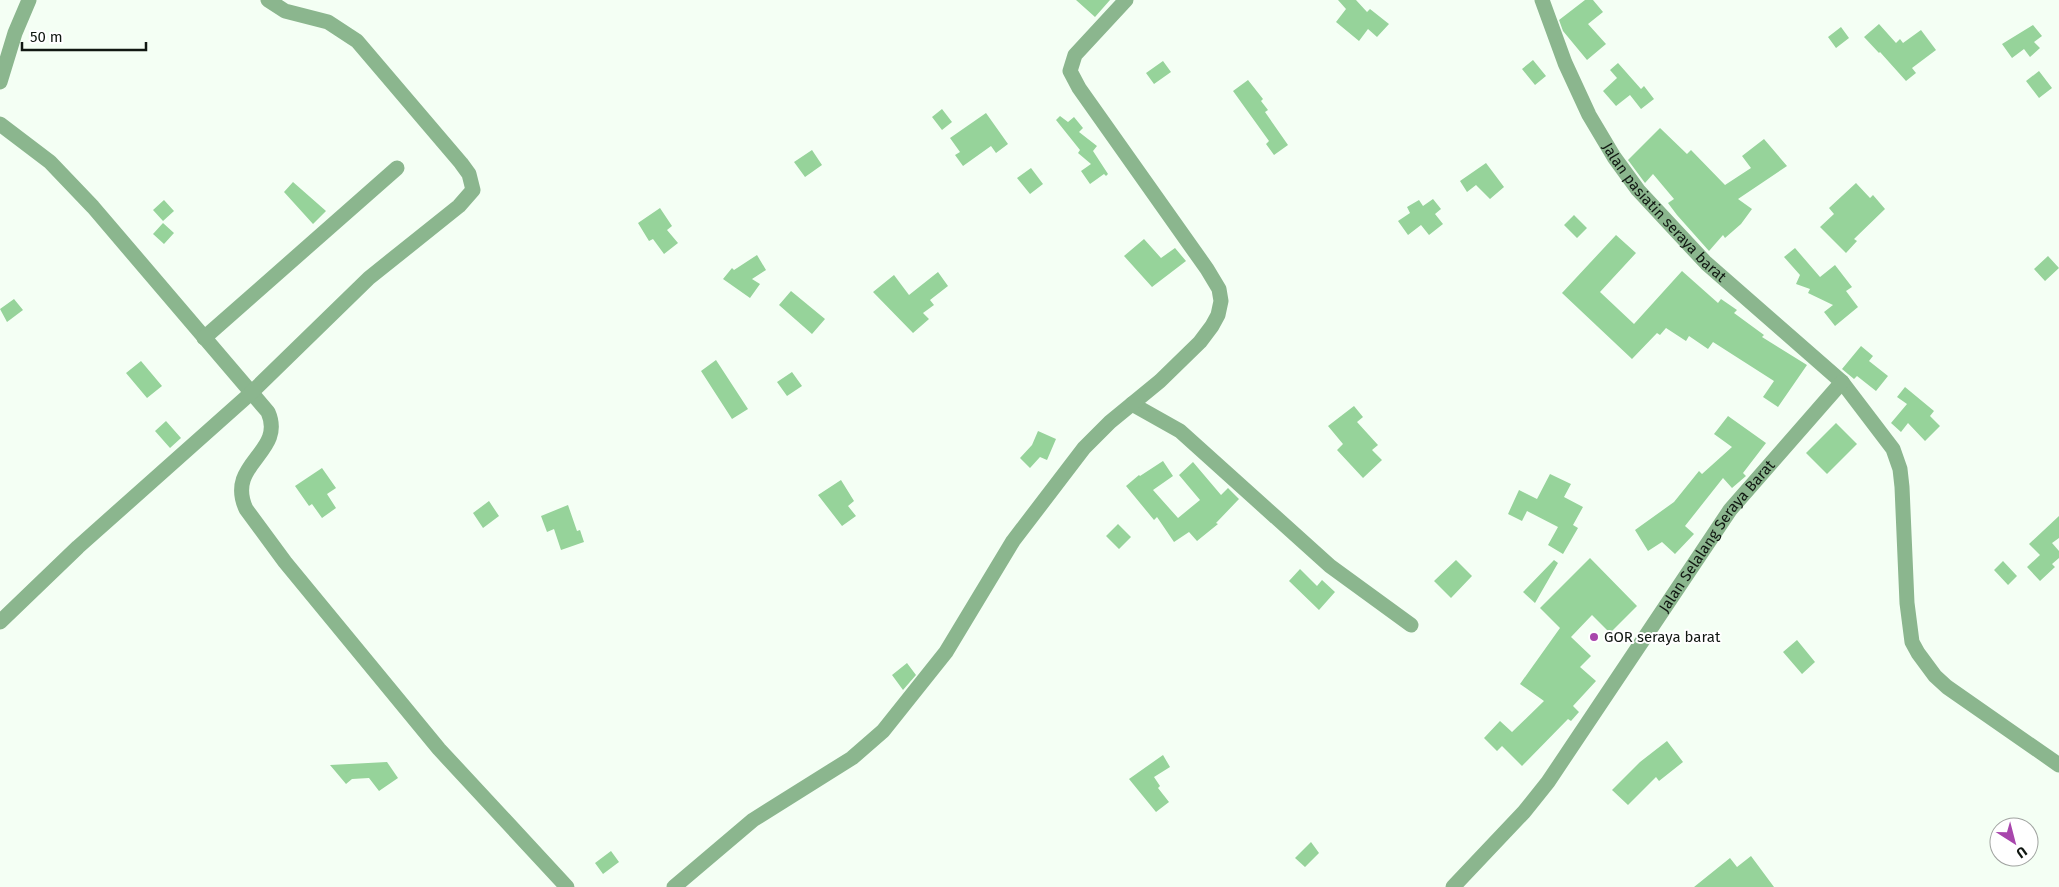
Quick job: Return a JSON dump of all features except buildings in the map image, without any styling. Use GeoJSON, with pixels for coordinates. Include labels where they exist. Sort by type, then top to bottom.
{"type":"FeatureCollection","features":[{"type":"Feature","properties":{"kind":"street"},"geometry":{"type":"LineString","coordinates":[[0,82],[15,33],[30,0]]}},
{"type":"Feature","properties":{"kind":"street"},"geometry":{"type":"LineString","coordinates":[[0,622],[78,546],[251,392],[369,278],[459,206],[473,190],[469,174],[461,163],[357,41],[328,22],[285,11],[268,0]]}},
{"type":"Feature","properties":{"kind":"street"},"geometry":{"type":"LineString","coordinates":[[674,887],[753,820],[852,758],[883,731],[946,652],[974,603],[1019,533],[1084,448],[1160,381],[1200,342],[1218,315],[1221,301],[1218,289],[1207,269],[1079,88],[1070,71],[1070,64],[1075,56],[1126,0]]}},
{"type":"Feature","properties":{"kind":"street","name":"Jalan pasiatin seraya barat"},"geometry":{"type":"LineString","coordinates":[[1542,0],[1565,64],[1589,115],[1614,157],[1638,190],[1706,263],[1842,382],[1893,449],[1900,469],[1907,604],[1912,642],[1918,653],[1935,676],[1947,687],[2059,765]]}},
{"type":"Feature","properties":{"kind":"street"},"geometry":{"type":"LineString","coordinates":[[0,124],[50,162],[93,207],[268,412],[273,429],[271,437],[244,479],[241,494],[246,509],[285,562],[439,749],[567,887]]}},
{"type":"Feature","properties":{"kind":"street"},"geometry":{"type":"LineString","coordinates":[[204,338],[397,168]]}},
{"type":"Feature","properties":{"kind":"street","name":"Jalan Selalang Seraya Barat"},"geometry":{"type":"LineString","coordinates":[[1453,887],[1524,812],[1548,782],[1730,510],[1842,382]]}},
{"type":"Feature","properties":{"kind":"street"},"geometry":{"type":"LineString","coordinates":[[1132,404],[1180,432],[1330,566],[1411,625]]}},
{"type":"Feature","properties":{"kind":"place","name":"GOR seraya barat"},"geometry":{"type":"Point","coordinates":[1594,637]}}]}
